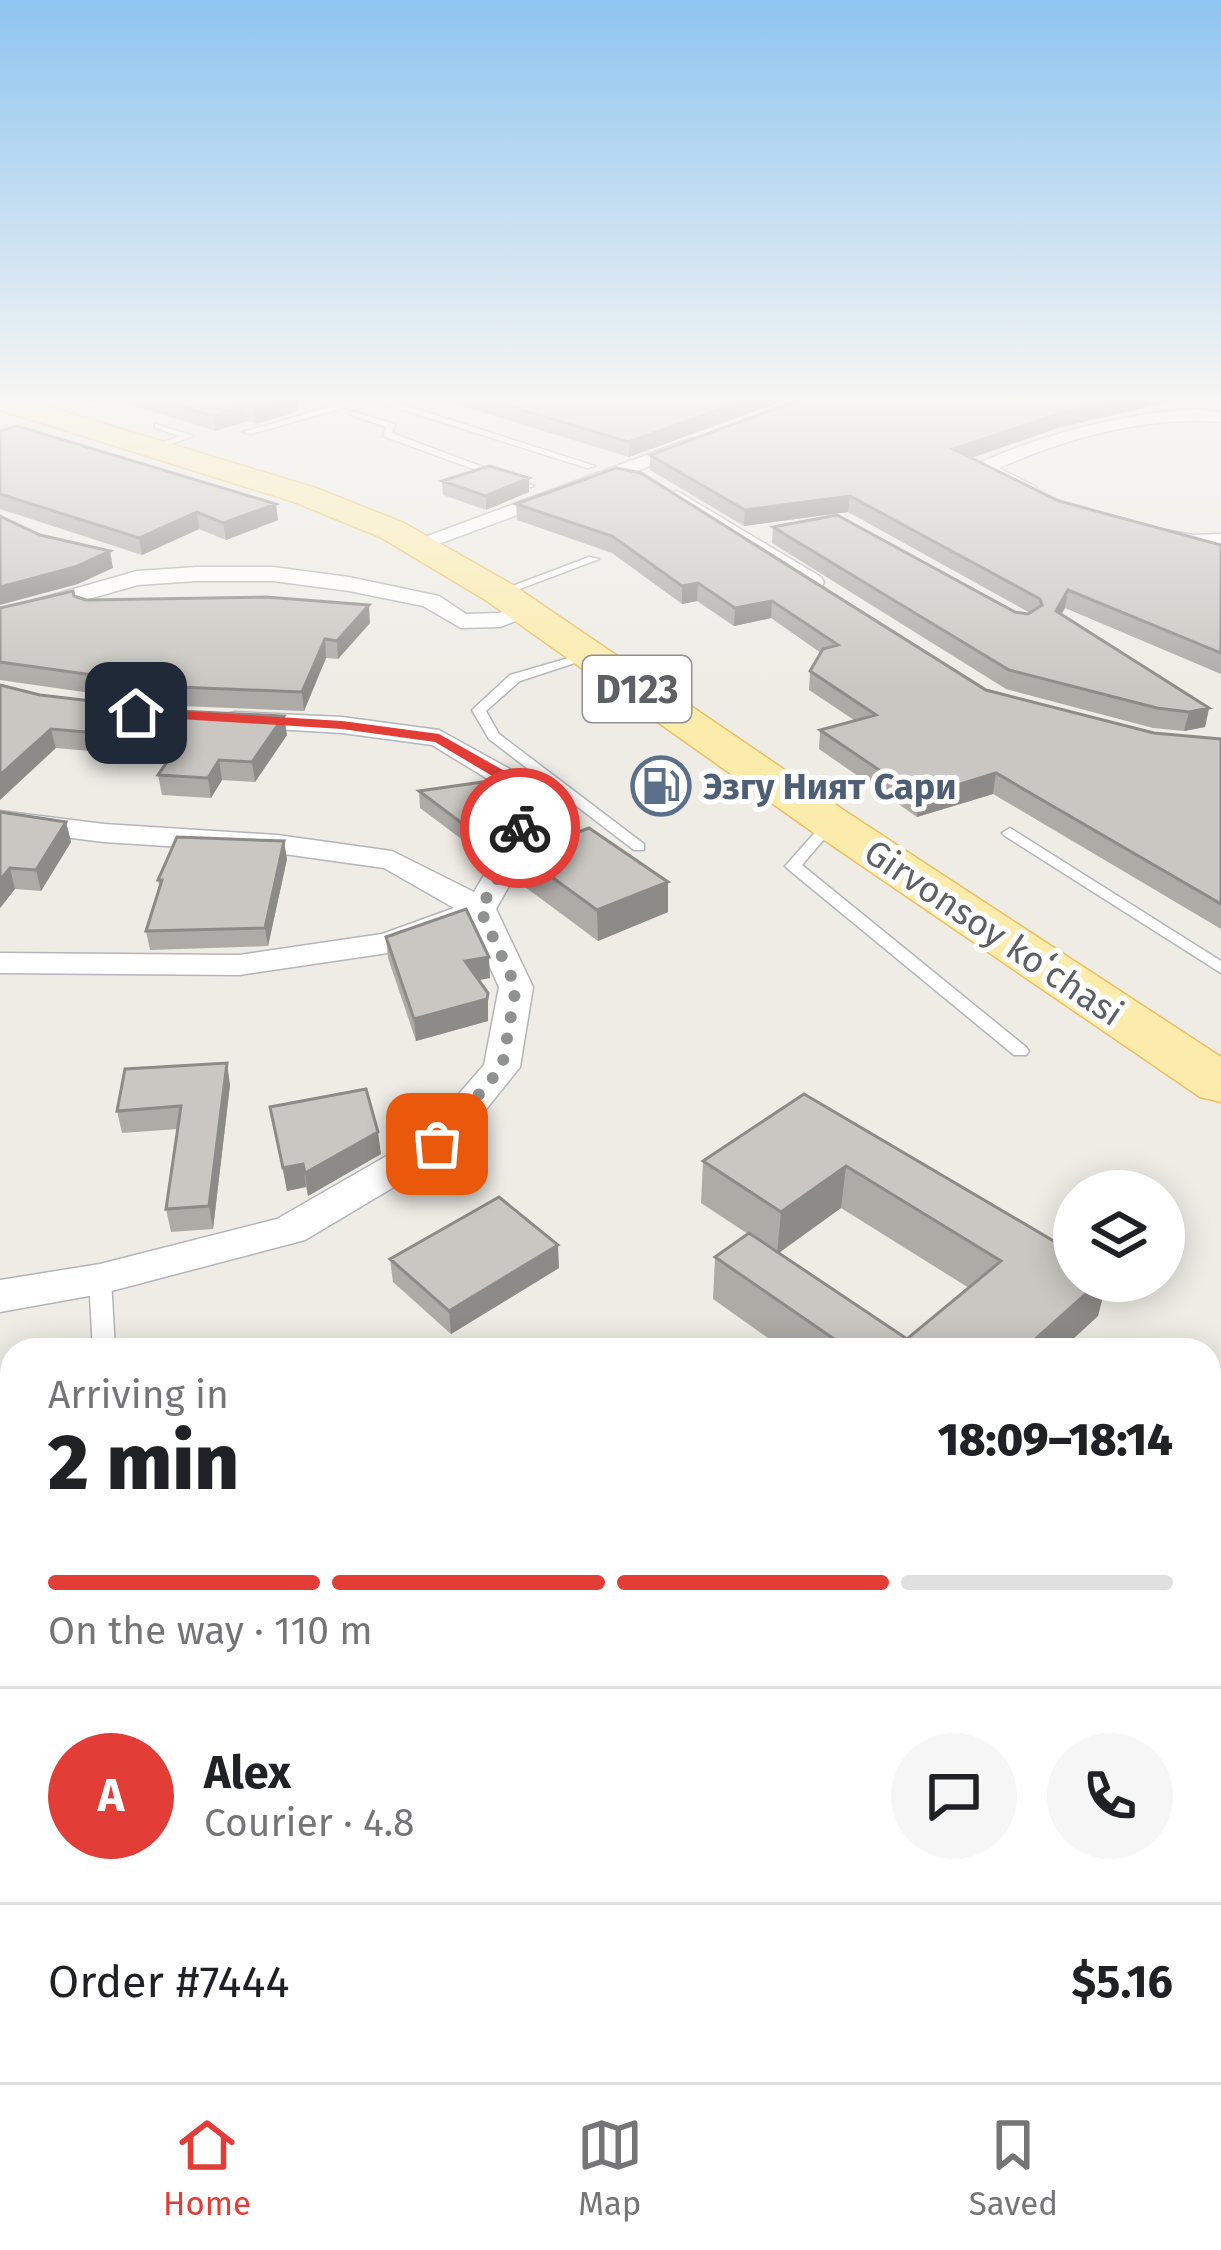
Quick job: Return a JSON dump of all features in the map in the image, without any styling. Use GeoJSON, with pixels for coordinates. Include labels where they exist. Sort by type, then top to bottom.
{"type":"FeatureCollection","features":[{"type":"Feature","properties":{"kind":"main road","name":"Girvonsoy koʻchasi"},"geometry":{"type":"LineString","coordinates":[[305,495],[405,537],[514,603],[831,824],[1221,1084]]}},
{"type":"Feature","properties":{"kind":"street"},"geometry":{"type":"LineString","coordinates":[[405,537],[507,495]]}},
{"type":"Feature","properties":{"kind":"street"},"geometry":{"type":"LineString","coordinates":[[405,537],[526,495]]}},
{"type":"Feature","properties":{"kind":"street"},"geometry":{"type":"LineString","coordinates":[[678,495],[756,535],[841,600]]}},
{"type":"Feature","properties":{"kind":"street"},"geometry":{"type":"LineString","coordinates":[[1040,495],[1048,498]]}},
{"type":"Feature","properties":{"kind":"street"},"geometry":{"type":"LineString","coordinates":[[1149,532],[1192,542],[1221,541]]}},
{"type":"Feature","properties":{"kind":"street"},"geometry":{"type":"LineString","coordinates":[[119,558],[184,574]]}},
{"type":"Feature","properties":{"kind":"street"},"geometry":{"type":"LineString","coordinates":[[38,609],[83,591],[137,578],[184,574],[273,574],[349,584],[431,601],[461,621],[500,620],[514,603]]}},
{"type":"Feature","properties":{"kind":"street"},"geometry":{"type":"LineString","coordinates":[[0,616],[38,609],[138,604]]}},
{"type":"Feature","properties":{"kind":"street"},"geometry":{"type":"LineString","coordinates":[[0,963],[239,965],[388,943],[480,909],[521,838],[518,785],[439,738],[342,725],[204,719]]}},
{"type":"Feature","properties":{"kind":"street"},"geometry":{"type":"LineString","coordinates":[[0,820],[104,833],[277,844],[392,860],[480,909],[516,987],[502,1067],[437,1144],[290,1230],[100,1279],[0,1296]]}},
{"type":"Feature","properties":{"kind":"lane"},"geometry":{"type":"LineString","coordinates":[[514,603],[592,559]]}},
{"type":"Feature","properties":{"kind":"lane"},"geometry":{"type":"LineString","coordinates":[[590,656],[515,678],[479,710],[494,736],[639,847]]}},
{"type":"Feature","properties":{"kind":"lane"},"geometry":{"type":"LineString","coordinates":[[831,824],[793,866],[1020,1051]]}},
{"type":"Feature","properties":{"kind":"lane"},"geometry":{"type":"LineString","coordinates":[[1010,833],[1221,968]]}},
{"type":"Feature","properties":{"kind":"lane"},"geometry":{"type":"LineString","coordinates":[[100,1279],[103,1338]]}},
{"type":"Feature","properties":{"kind":"building"},"geometry":{"type":"Polygon","coordinates":[[[4,495],[247,495],[276,504],[223,523],[197,512],[139,538],[4,495]]]}},
{"type":"Feature","properties":{"kind":"building"},"geometry":{"type":"Polygon","coordinates":[[[541,495],[676,495],[986,690],[1154,733],[1221,739],[1221,904],[996,773],[919,797],[820,730],[876,715],[810,671],[823,649],[838,645],[772,601],[735,608],[698,583],[682,586],[612,536],[516,504],[541,495]]]}},
{"type":"Feature","properties":{"kind":"building"},"geometry":{"type":"Polygon","coordinates":[[[719,495],[1047,495],[1221,545],[1221,653],[1068,590],[1056,611],[1209,708],[1189,712],[1157,708],[1009,670],[773,527],[837,515],[1015,612],[1028,614],[1042,605],[1040,599],[850,496],[745,510],[719,495]]]}},
{"type":"Feature","properties":{"kind":"building"},"geometry":{"type":"Polygon","coordinates":[[[0,516],[40,535],[110,551],[75,567],[0,587],[0,516]]]}},
{"type":"Feature","properties":{"kind":"building"},"geometry":{"type":"Polygon","coordinates":[[[73,591],[86,600],[266,597],[369,605],[337,641],[325,639],[302,692],[178,687],[0,662],[0,608],[73,591]]]}},
{"type":"Feature","properties":{"kind":"building"},"geometry":{"type":"Polygon","coordinates":[[[0,685],[40,695],[178,711],[284,716],[252,762],[219,760],[208,778],[158,775],[182,740],[51,729],[0,775],[0,685]]]}},
{"type":"Feature","properties":{"kind":"building"},"geometry":{"type":"Polygon","coordinates":[[[483,782],[501,820],[487,842],[419,791],[483,782]]]}},
{"type":"Feature","properties":{"kind":"building"},"geometry":{"type":"Polygon","coordinates":[[[0,812],[66,822],[36,870],[10,868],[0,880],[0,812]]]}},
{"type":"Feature","properties":{"kind":"building"},"geometry":{"type":"Polygon","coordinates":[[[589,828],[668,882],[597,910],[516,851],[521,843],[526,852],[589,828]]]}},
{"type":"Feature","properties":{"kind":"building"},"geometry":{"type":"Polygon","coordinates":[[[177,837],[284,841],[265,928],[146,931],[162,880],[158,880],[177,837]]]}},
{"type":"Feature","properties":{"kind":"building"},"geometry":{"type":"Polygon","coordinates":[[[466,909],[489,957],[465,961],[488,993],[487,999],[414,1019],[386,937],[466,909]]]}},
{"type":"Feature","properties":{"kind":"building"},"geometry":{"type":"Polygon","coordinates":[[[227,1063],[209,1206],[166,1209],[181,1106],[117,1111],[125,1069],[227,1063]]]}},
{"type":"Feature","properties":{"kind":"building"},"geometry":{"type":"Polygon","coordinates":[[[366,1089],[378,1132],[305,1173],[303,1164],[283,1168],[270,1107],[366,1089]]]}},
{"type":"Feature","properties":{"kind":"building"},"geometry":{"type":"Polygon","coordinates":[[[804,1094],[1053,1241],[1053,1302],[1077,1302],[1036,1338],[908,1338],[1001,1261],[846,1166],[781,1212],[703,1161],[804,1094]]]}},
{"type":"Feature","properties":{"kind":"building"},"geometry":{"type":"Polygon","coordinates":[[[499,1197],[558,1245],[449,1311],[390,1259],[499,1197]]]}},
{"type":"Feature","properties":{"kind":"building"},"geometry":{"type":"Polygon","coordinates":[[[749,1233],[906,1338],[833,1338],[715,1257],[749,1233]]]}},
{"type":"Feature","properties":{"kind":"way so far"},"geometry":{"type":"LineString","coordinates":[[437,1144],[502,1067],[516,987],[480,909],[521,838],[520,828]]}},
{"type":"Feature","properties":{"kind":"place","name":"Эзгу Ният Сари"},"geometry":{"type":"Point","coordinates":[661,786]}},
{"type":"Feature","properties":{"kind":"route"},"geometry":{"type":"LineString","coordinates":[[136,713],[342,725],[439,738],[518,785],[520,828]]}}]}
